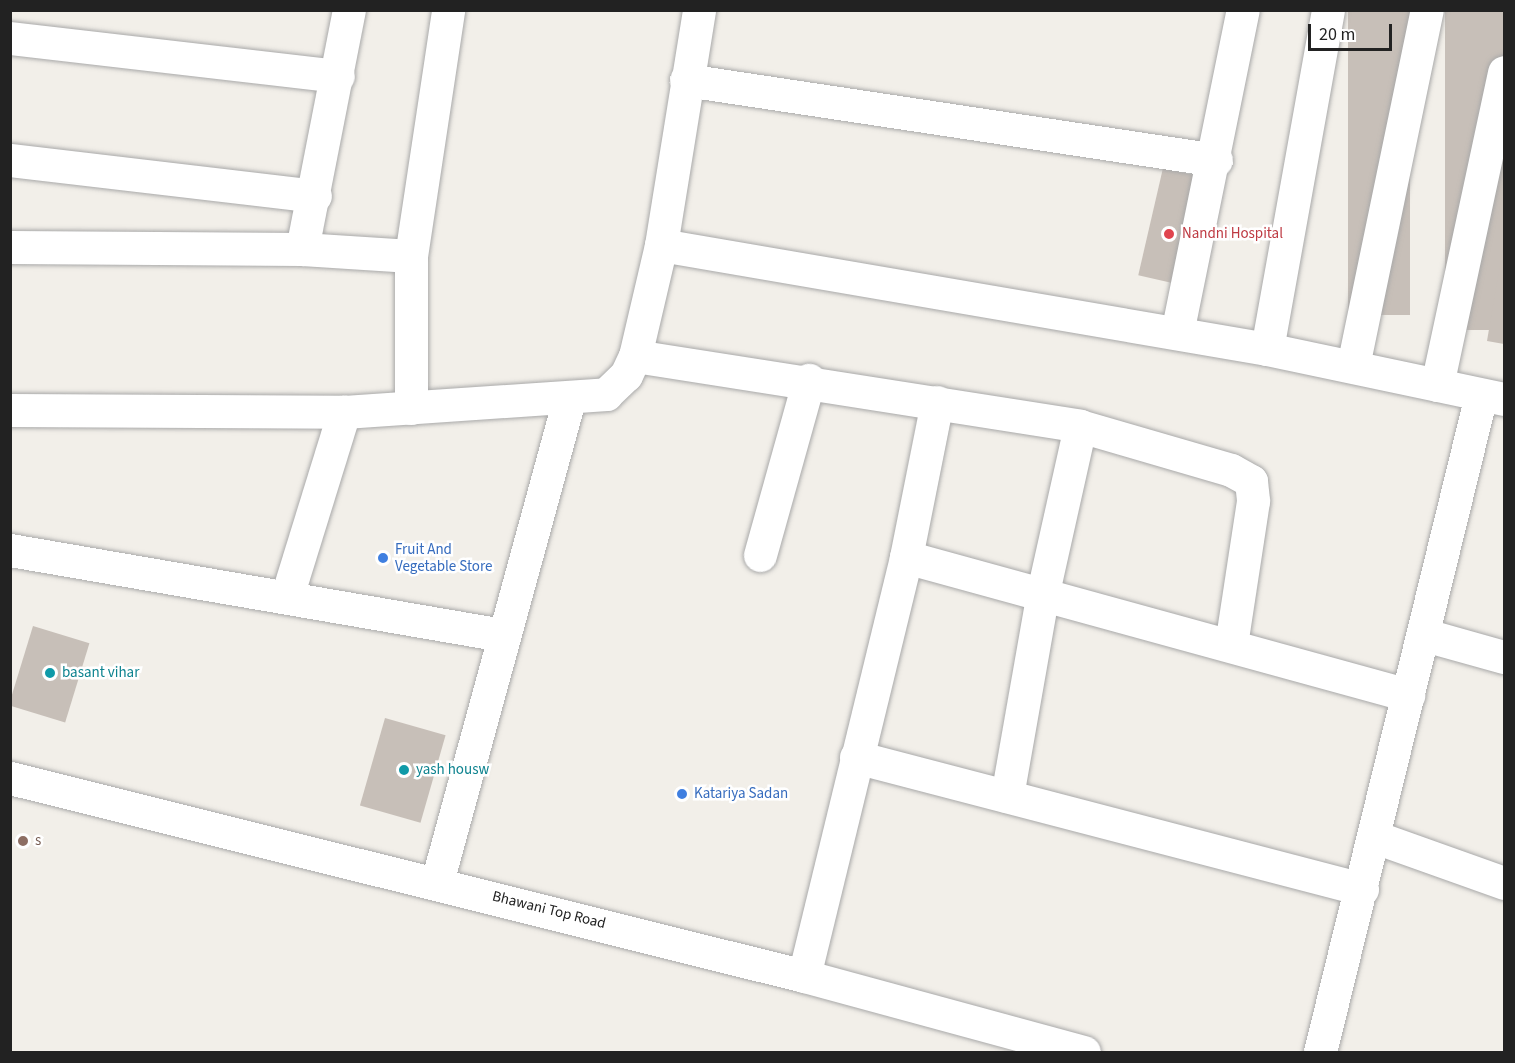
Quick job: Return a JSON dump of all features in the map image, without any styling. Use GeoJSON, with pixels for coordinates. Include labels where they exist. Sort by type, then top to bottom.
{"type":"FeatureCollection","features":[{"type":"Feature","properties":{"kind":"street"},"geometry":{"type":"LineString","coordinates":[[302,249],[315,196],[349,10]]}},
{"type":"Feature","properties":{"kind":"street"},"geometry":{"type":"LineString","coordinates":[[411,408],[411,256],[448,10]]}},
{"type":"Feature","properties":{"kind":"street"},"geometry":{"type":"LineString","coordinates":[[10,410],[344,412],[569,400],[606,394],[626,375],[635,356],[661,245],[699,10]]}},
{"type":"Feature","properties":{"kind":"street"},"geometry":{"type":"LineString","coordinates":[[1177,333],[1216,160],[1243,10]]}},
{"type":"Feature","properties":{"kind":"street"},"geometry":{"type":"LineString","coordinates":[[1266,349],[1328,10]]}},
{"type":"Feature","properties":{"kind":"street"},"geometry":{"type":"LineString","coordinates":[[1353,366],[1427,10]]}},
{"type":"Feature","properties":{"kind":"street"},"geometry":{"type":"LineString","coordinates":[[10,38],[338,76]]}},
{"type":"Feature","properties":{"kind":"street"},"geometry":{"type":"LineString","coordinates":[[1437,385],[1504,72]]}},
{"type":"Feature","properties":{"kind":"street"},"geometry":{"type":"LineString","coordinates":[[686,80],[1216,160]]}},
{"type":"Feature","properties":{"kind":"street"},"geometry":{"type":"LineString","coordinates":[[10,160],[315,196]]}},
{"type":"Feature","properties":{"kind":"street"},"geometry":{"type":"LineString","coordinates":[[661,245],[1266,349],[1493,397],[1408,695],[1375,837],[1320,1053]]}},
{"type":"Feature","properties":{"kind":"street"},"geometry":{"type":"LineString","coordinates":[[10,247],[302,249],[411,256]]}},
{"type":"Feature","properties":{"kind":"street"},"geometry":{"type":"LineString","coordinates":[[635,356],[809,380],[1080,426],[1231,470],[1251,481],[1232,644]]}},
{"type":"Feature","properties":{"kind":"street"},"geometry":{"type":"LineString","coordinates":[[760,555],[809,380]]}},
{"type":"Feature","properties":{"kind":"street"},"geometry":{"type":"LineString","coordinates":[[437,882],[501,635],[569,400]]}},
{"type":"Feature","properties":{"kind":"street"},"geometry":{"type":"LineString","coordinates":[[804,976],[906,557],[937,402]]}},
{"type":"Feature","properties":{"kind":"street"},"geometry":{"type":"LineString","coordinates":[[287,596],[344,412]]}},
{"type":"Feature","properties":{"kind":"street"},"geometry":{"type":"LineString","coordinates":[[1007,796],[1043,592],[1080,426]]}},
{"type":"Feature","properties":{"kind":"street"},"geometry":{"type":"LineString","coordinates":[[10,550],[287,596],[501,635]]}},
{"type":"Feature","properties":{"kind":"street"},"geometry":{"type":"LineString","coordinates":[[906,557],[1043,592],[1408,695]]}},
{"type":"Feature","properties":{"kind":"street"},"geometry":{"type":"LineString","coordinates":[[1425,635],[1504,657]]}},
{"type":"Feature","properties":{"kind":"street"},"geometry":{"type":"LineString","coordinates":[[856,757],[1362,889]]}},
{"type":"Feature","properties":{"kind":"street","name":"Bhawani Top Road"},"geometry":{"type":"LineString","coordinates":[[10,778],[437,882],[804,976],[1084,1053]]}},
{"type":"Feature","properties":{"kind":"street"},"geometry":{"type":"LineString","coordinates":[[1375,837],[1504,883]]}},
{"type":"Feature","properties":{"kind":"building"},"geometry":{"type":"Polygon","coordinates":[[[1348,10],[1410,10],[1410,315],[1348,315],[1348,10]]]}},
{"type":"Feature","properties":{"kind":"building"},"geometry":{"type":"Polygon","coordinates":[[[1445,10],[1504,10],[1504,330],[1445,330],[1445,10]]]}},
{"type":"Feature","properties":{"kind":"building"},"geometry":{"type":"Polygon","coordinates":[[[1163,168],[1198,176],[1173,283],[1138,275],[1163,168]]]}},
{"type":"Feature","properties":{"kind":"building"},"geometry":{"type":"Polygon","coordinates":[[[1504,246],[1504,344],[1487,341],[1504,246]]]}},
{"type":"Feature","properties":{"kind":"building","name":"basant vihar"},"geometry":{"type":"Polygon","coordinates":[[[33,626],[89,643],[65,723],[10,706],[33,626]]]}},
{"type":"Feature","properties":{"kind":"building","name":"yash housw"},"geometry":{"type":"Polygon","coordinates":[[[385,718],[446,735],[420,823],[360,805],[385,718]]]}},
{"type":"Feature","properties":{"kind":"place","name":"Nandni Hospital"},"geometry":{"type":"Point","coordinates":[1169,234]}},
{"type":"Feature","properties":{"kind":"place","name":"Fruit And Vegetable Store"},"geometry":{"type":"Point","coordinates":[383,558]}},
{"type":"Feature","properties":{"kind":"place","name":"basant vihar"},"geometry":{"type":"Point","coordinates":[50,673]}},
{"type":"Feature","properties":{"kind":"place","name":"yash housw"},"geometry":{"type":"Point","coordinates":[404,770]}},
{"type":"Feature","properties":{"kind":"place","name":"Katariya Sadan"},"geometry":{"type":"Point","coordinates":[682,794]}},
{"type":"Feature","properties":{"kind":"place","name":"s"},"geometry":{"type":"Point","coordinates":[23,841]}}]}
